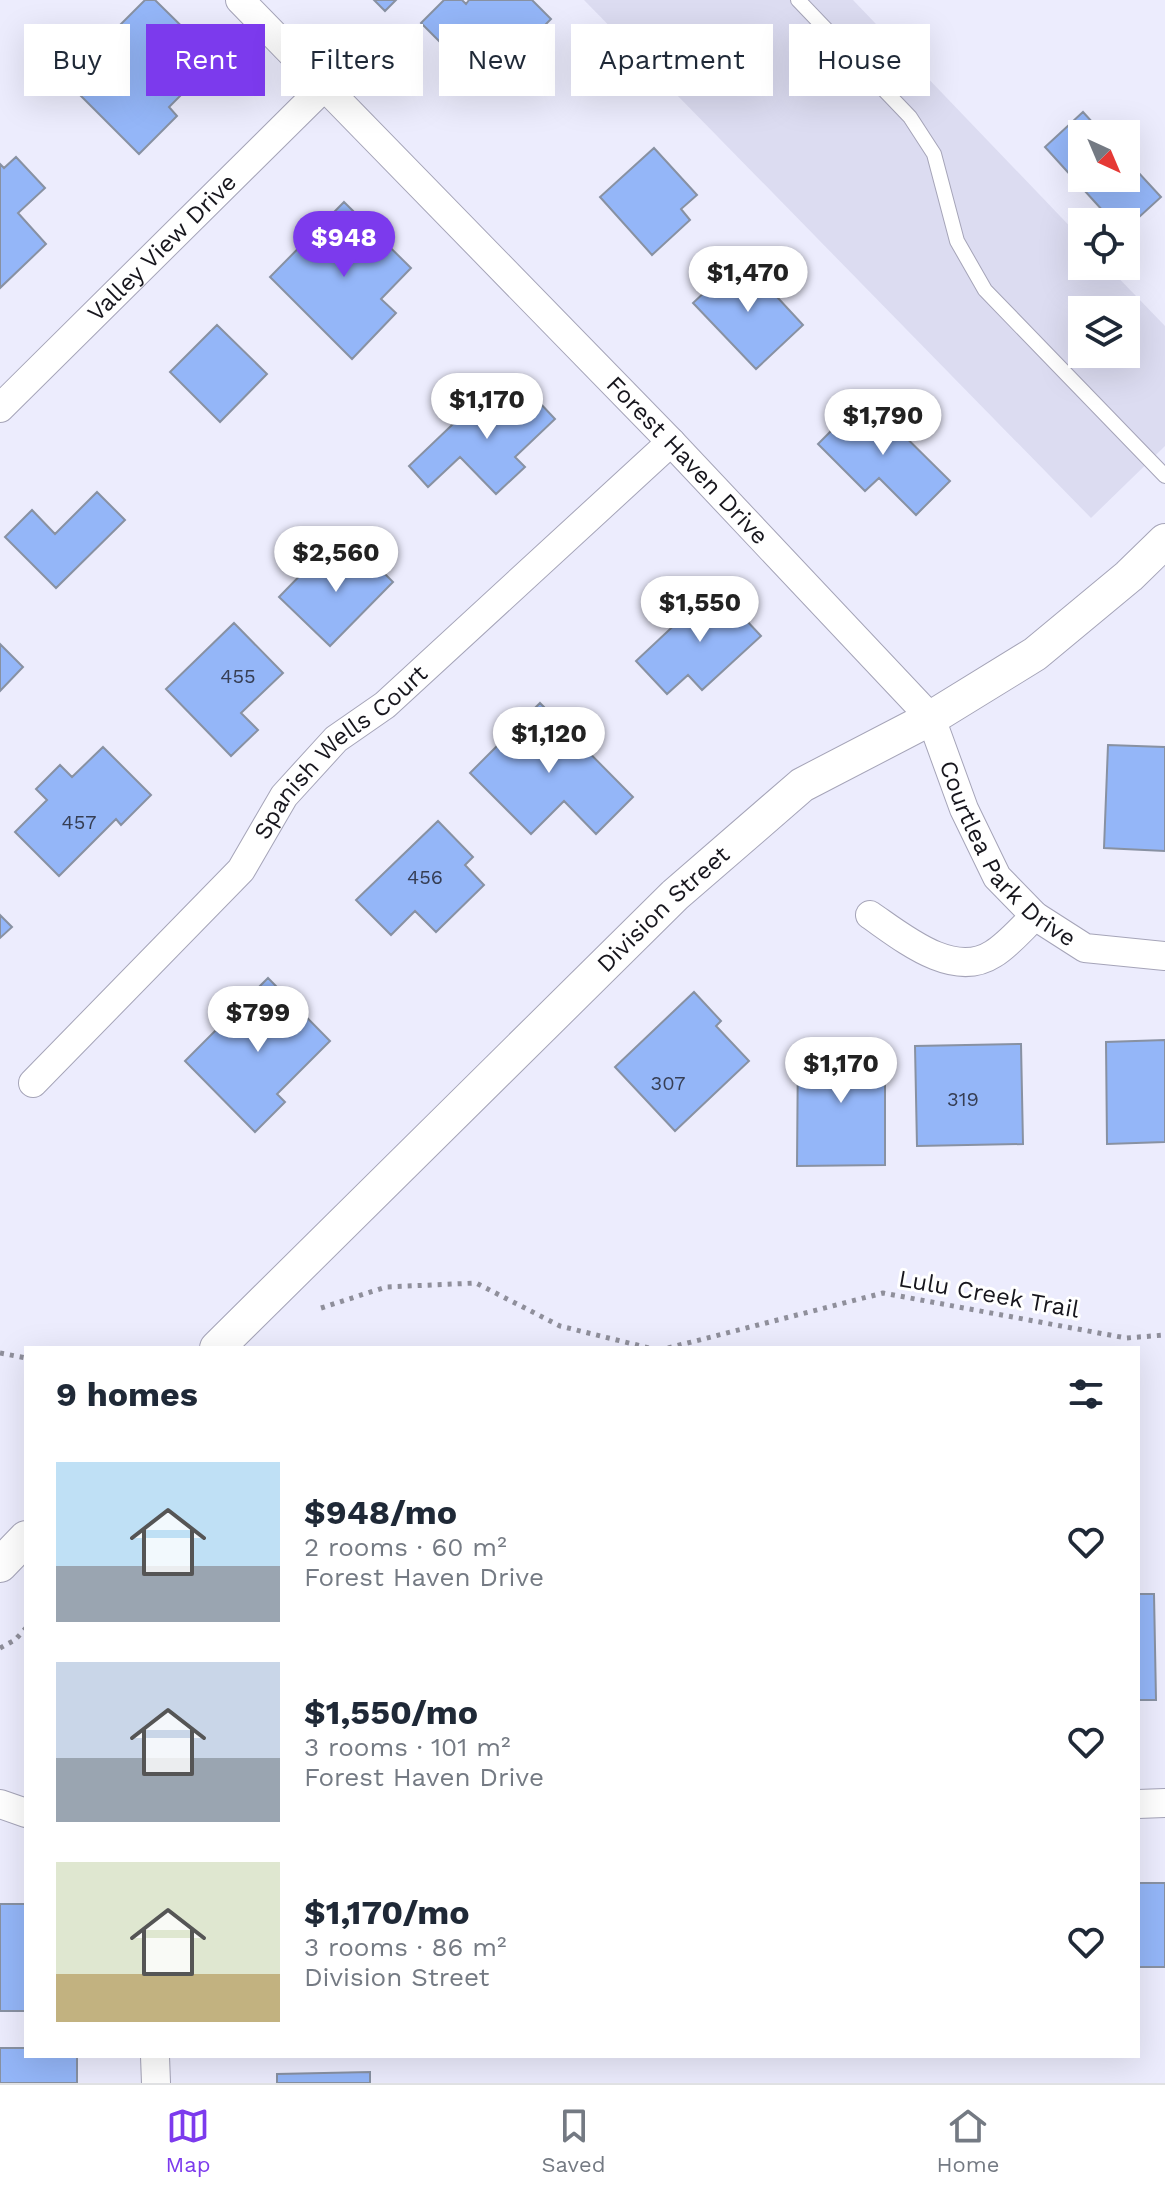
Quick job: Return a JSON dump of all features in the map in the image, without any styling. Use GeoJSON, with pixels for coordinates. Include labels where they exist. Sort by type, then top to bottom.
{"type":"FeatureCollection","features":[{"type":"Feature","properties":{"kind":"street","name":"Forest Haven Drive"},"geometry":{"type":"LineString","coordinates":[[240,0],[281,42]]}},
{"type":"Feature","properties":{"kind":"street","name":"Valley View Drive"},"geometry":{"type":"LineString","coordinates":[[0,408],[315,96]]}},
{"type":"Feature","properties":{"kind":"street","name":"Forest Haven Drive"},"geometry":{"type":"LineString","coordinates":[[333,96],[671,442],[931,718]]}},
{"type":"Feature","properties":{"kind":"street","name":"Spanish Wells Court"},"geometry":{"type":"LineString","coordinates":[[33,1083],[241,870],[284,796],[336,739],[385,705],[671,442]]}},
{"type":"Feature","properties":{"kind":"street","name":"Division Street"},"geometry":{"type":"LineString","coordinates":[[219,1346],[675,895],[802,785],[931,718],[1035,654],[1129,576],[1165,541]]}},
{"type":"Feature","properties":{"kind":"street","name":"Courtlea Park Drive"},"geometry":{"type":"LineString","coordinates":[[931,718],[964,809],[997,877],[1035,916],[1085,948],[1165,956]]}},
{"type":"Feature","properties":{"kind":"street"},"geometry":{"type":"LineString","coordinates":[[870,915],[926,953],[964,962],[992,955],[1035,916]]}},
{"type":"Feature","properties":{"kind":"street"},"geometry":{"type":"LineString","coordinates":[[0,1565],[24,1540]]}},
{"type":"Feature","properties":{"kind":"street"},"geometry":{"type":"LineString","coordinates":[[1140,1804],[1165,1803]]}},
{"type":"Feature","properties":{"kind":"street"},"geometry":{"type":"LineString","coordinates":[[0,1804],[24,1812]]}},
{"type":"Feature","properties":{"kind":"street"},"geometry":{"type":"LineString","coordinates":[[155,2058],[156,2083]]}},
{"type":"Feature","properties":{"kind":"lane"},"geometry":{"type":"LineString","coordinates":[[798,0],[910,117],[934,154],[957,241],[985,290],[1165,476]]}},
{"type":"Feature","properties":{"kind":"path"},"geometry":{"type":"LineString","coordinates":[[321,1308],[386,1287],[476,1283],[560,1326],[641,1346]]}},
{"type":"Feature","properties":{"kind":"path","name":"Lulu Creek Trail"},"geometry":{"type":"LineString","coordinates":[[676,1346],[883,1293],[1126,1338],[1165,1335]]}},
{"type":"Feature","properties":{"kind":"path"},"geometry":{"type":"LineString","coordinates":[[0,1353],[24,1358]]}},
{"type":"Feature","properties":{"kind":"path"},"geometry":{"type":"LineString","coordinates":[[0,1648],[15,1640],[24,1630]]}},
{"type":"Feature","properties":{"kind":"shaded area"},"geometry":{"type":"Polygon","coordinates":[[[584,0],[853,0],[876,24],[789,24],[789,96],[930,96],[930,80],[1068,224],[1068,280],[1121,280],[1136,296],[1068,296],[1068,368],[1140,368],[1140,300],[1165,326],[1165,446],[1091,518],[678,96],[773,96],[773,24],[607,24],[584,0]]]}},
{"type":"Feature","properties":{"kind":"building"},"geometry":{"type":"Polygon","coordinates":[[[145,0],[155,0],[179,24],[146,24],[146,96],[180,96],[169,107],[177,116],[139,154],[81,96],[130,96],[130,24],[121,24],[145,0]]]}},
{"type":"Feature","properties":{"kind":"building"},"geometry":{"type":"Polygon","coordinates":[[[374,0],[396,0],[385,11],[374,0]]]}},
{"type":"Feature","properties":{"kind":"building"},"geometry":{"type":"Polygon","coordinates":[[[444,0],[462,0],[466,4],[469,0],[532,0],[551,19],[546,24],[439,24],[439,41],[421,23],[444,0]]]}},
{"type":"Feature","properties":{"kind":"building"},"geometry":{"type":"Polygon","coordinates":[[[1083,112],[1090,120],[1074,120],[1083,112]]]}},
{"type":"Feature","properties":{"kind":"building"},"geometry":{"type":"Polygon","coordinates":[[[1068,126],[1068,172],[1045,147],[1068,126]]]}},
{"type":"Feature","properties":{"kind":"building"},"geometry":{"type":"Polygon","coordinates":[[[654,148],[697,195],[681,209],[690,220],[652,255],[600,197],[654,148]]]}},
{"type":"Feature","properties":{"kind":"building"},"geometry":{"type":"Polygon","coordinates":[[[16,157],[45,188],[18,213],[46,244],[0,288],[0,164],[4,168],[16,157]]]}},
{"type":"Feature","properties":{"kind":"building"},"geometry":{"type":"Polygon","coordinates":[[[1140,174],[1161,197],[1140,216],[1140,208],[1100,208],[1086,192],[1140,192],[1140,174]]]}},
{"type":"Feature","properties":{"kind":"building"},"geometry":{"type":"Polygon","coordinates":[[[344,202],[411,268],[381,299],[396,313],[352,359],[270,277],[344,202]]]}},
{"type":"Feature","properties":{"kind":"building"},"geometry":{"type":"Polygon","coordinates":[[[741,258],[803,325],[756,369],[693,303],[741,258]]]}},
{"type":"Feature","properties":{"kind":"building"},"geometry":{"type":"Polygon","coordinates":[[[217,325],[267,374],[220,422],[170,372],[217,325]]]}},
{"type":"Feature","properties":{"kind":"building"},"geometry":{"type":"Polygon","coordinates":[[[522,384],[555,419],[515,457],[525,467],[496,494],[460,457],[428,487],[409,466],[473,405],[486,418],[522,384]]]}},
{"type":"Feature","properties":{"kind":"building"},"geometry":{"type":"Polygon","coordinates":[[[865,397],[950,481],[916,515],[879,478],[865,491],[818,444],[865,397]]]}},
{"type":"Feature","properties":{"kind":"building"},"geometry":{"type":"Polygon","coordinates":[[[97,492],[125,520],[56,588],[5,537],[32,510],[55,534],[97,492]]]}},
{"type":"Feature","properties":{"kind":"building"},"geometry":{"type":"Polygon","coordinates":[[[358,547],[393,582],[330,646],[279,597],[320,555],[335,570],[358,547]]]}},
{"type":"Feature","properties":{"kind":"building"},"geometry":{"type":"Polygon","coordinates":[[[715,587],[761,636],[702,690],[688,675],[667,694],[636,661],[715,587]]]}},
{"type":"Feature","properties":{"kind":"building"},"geometry":{"type":"Polygon","coordinates":[[[234,623],[283,673],[241,713],[258,730],[231,756],[166,689],[234,623]]]}},
{"type":"Feature","properties":{"kind":"building"},"geometry":{"type":"Polygon","coordinates":[[[0,644],[23,667],[0,691],[0,644]]]}},
{"type":"Feature","properties":{"kind":"building"},"geometry":{"type":"Polygon","coordinates":[[[540,703],[633,797],[596,834],[564,801],[531,834],[470,773],[540,703]]]}},
{"type":"Feature","properties":{"kind":"building"},"geometry":{"type":"Polygon","coordinates":[[[1108,745],[1165,747],[1165,851],[1104,848],[1108,745]]]}},
{"type":"Feature","properties":{"kind":"building"},"geometry":{"type":"Polygon","coordinates":[[[103,747],[151,795],[121,825],[116,819],[59,876],[15,832],[47,800],[36,789],[60,765],[72,777],[103,747]]]}},
{"type":"Feature","properties":{"kind":"building"},"geometry":{"type":"Polygon","coordinates":[[[438,821],[473,857],[465,865],[484,885],[436,932],[415,911],[391,935],[356,900],[438,821]]]}},
{"type":"Feature","properties":{"kind":"building"},"geometry":{"type":"Polygon","coordinates":[[[0,915],[12,927],[0,938],[0,915]]]}},
{"type":"Feature","properties":{"kind":"building"},"geometry":{"type":"Polygon","coordinates":[[[268,978],[330,1041],[277,1094],[285,1102],[255,1132],[185,1061],[268,978]]]}},
{"type":"Feature","properties":{"kind":"building"},"geometry":{"type":"Polygon","coordinates":[[[694,992],[721,1021],[716,1026],[749,1061],[675,1131],[615,1067],[694,992]]]}},
{"type":"Feature","properties":{"kind":"building"},"geometry":{"type":"Polygon","coordinates":[[[1165,1040],[1165,1142],[1107,1144],[1106,1042],[1165,1040]]]}},
{"type":"Feature","properties":{"kind":"building"},"geometry":{"type":"Polygon","coordinates":[[[885,1044],[885,1165],[797,1166],[798,1045],[885,1044]]]}},
{"type":"Feature","properties":{"kind":"building"},"geometry":{"type":"Polygon","coordinates":[[[1021,1044],[1023,1144],[917,1146],[915,1046],[1021,1044]]]}},
{"type":"Feature","properties":{"kind":"building"},"geometry":{"type":"Polygon","coordinates":[[[1140,1594],[1154,1594],[1156,1700],[1140,1700],[1140,1594]]]}},
{"type":"Feature","properties":{"kind":"building"},"geometry":{"type":"Polygon","coordinates":[[[1140,1883],[1165,1883],[1165,1967],[1140,1967],[1140,1883]]]}},
{"type":"Feature","properties":{"kind":"building"},"geometry":{"type":"Polygon","coordinates":[[[0,1904],[24,1904],[24,2011],[0,2011],[0,1904]]]}},
{"type":"Feature","properties":{"kind":"building"},"geometry":{"type":"Polygon","coordinates":[[[0,2048],[24,2048],[24,2058],[77,2058],[77,2083],[0,2083],[0,2048]]]}},
{"type":"Feature","properties":{"kind":"building"},"geometry":{"type":"Polygon","coordinates":[[[370,2072],[370,2083],[277,2083],[277,2074],[370,2072]]]}}]}
